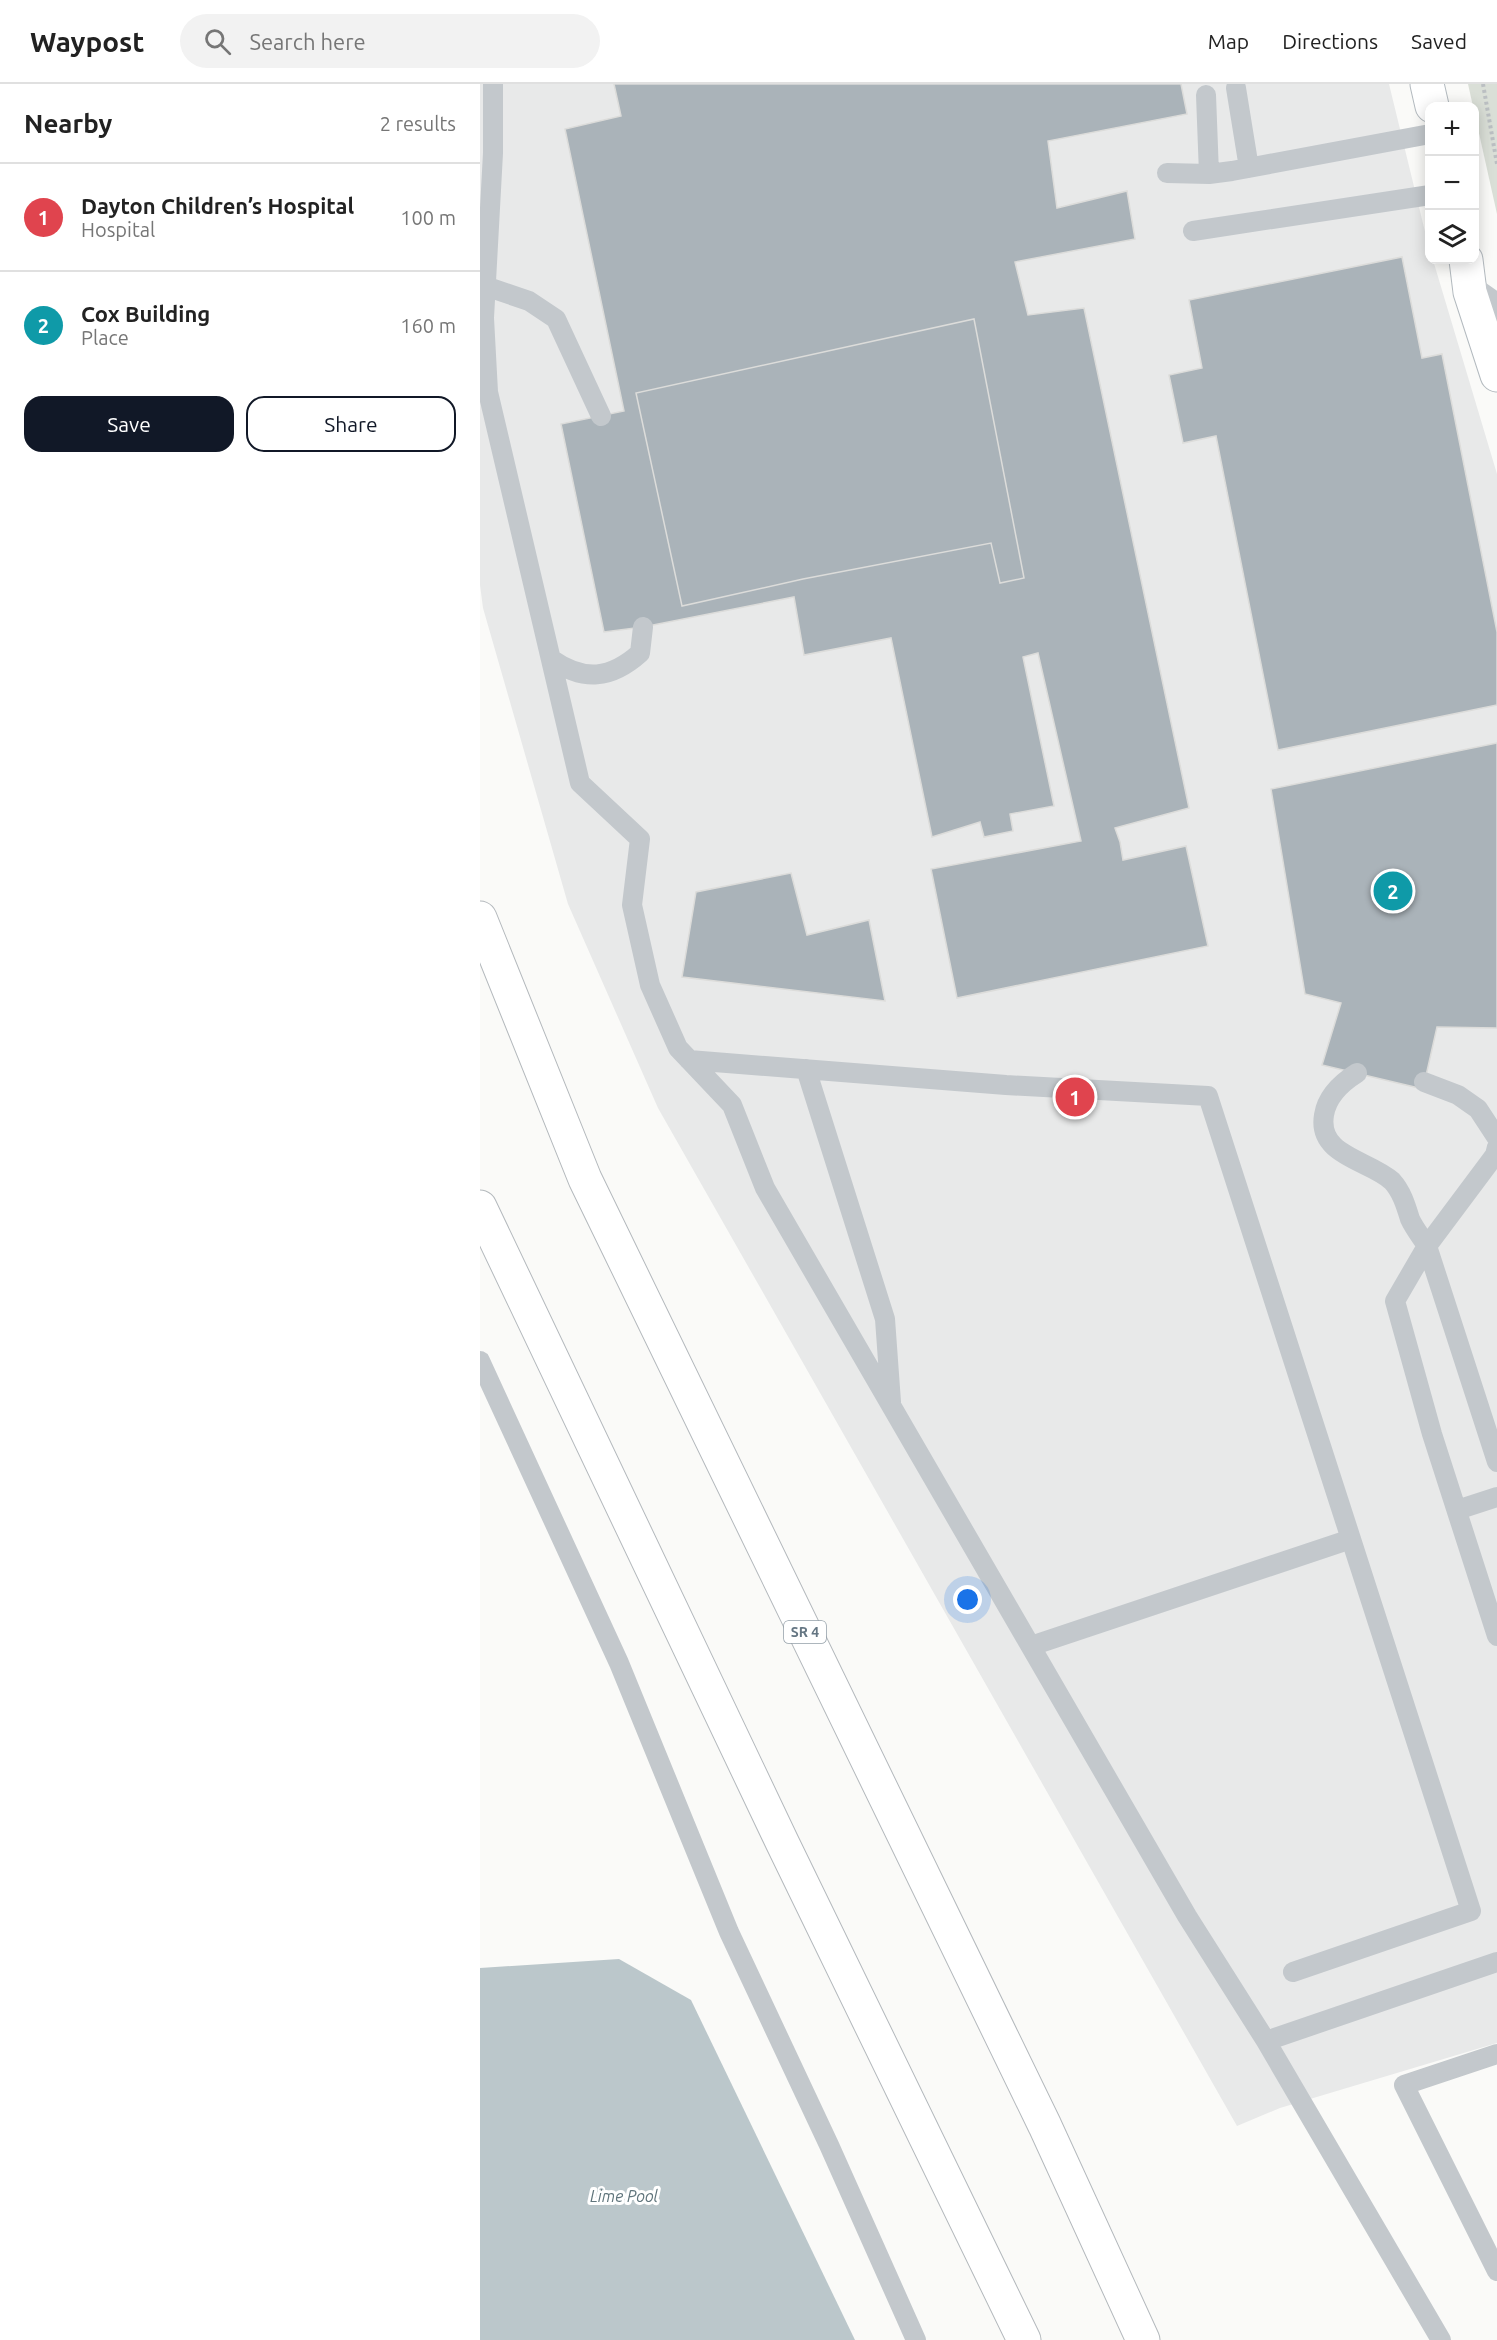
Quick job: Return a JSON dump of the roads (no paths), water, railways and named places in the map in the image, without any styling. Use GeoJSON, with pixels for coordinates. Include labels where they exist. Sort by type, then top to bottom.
{"type":"FeatureCollection","features":[{"type":"Feature","properties":{"kind":"main road"},"geometry":{"type":"LineString","coordinates":[[1427,84],[1431,102]]}},
{"type":"Feature","properties":{"kind":"main road"},"geometry":{"type":"LineString","coordinates":[[1467,264],[1470,292],[1497,375]]}},
{"type":"Feature","properties":{"kind":"main road","name":"SR 4"},"geometry":{"type":"LineString","coordinates":[[480,918],[585,1179],[1045,2126],[1143,2340]]}},
{"type":"Feature","properties":{"kind":"main road"},"geometry":{"type":"LineString","coordinates":[[480,1207],[782,1842],[1024,2340]]}},
{"type":"Feature","properties":{"kind":"main road"},"geometry":{"type":"LineString","coordinates":[[1045,2126],[1161,2340]]}},
{"type":"Feature","properties":{"kind":"street"},"geometry":{"type":"LineString","coordinates":[[1470,292],[1497,311]]}},
{"type":"Feature","properties":{"kind":"lane"},"geometry":{"type":"LineString","coordinates":[[493,84],[493,153],[484,318],[488,392],[580,783],[640,839],[632,905],[650,985],[678,1048],[732,1105],[765,1188],[1187,1916],[1266,2041],[1441,2340]]}},
{"type":"Feature","properties":{"kind":"lane"},"geometry":{"type":"LineString","coordinates":[[1236,88],[1249,168]]}},
{"type":"Feature","properties":{"kind":"lane"},"geometry":{"type":"LineString","coordinates":[[1206,95],[1209,174]]}},
{"type":"Feature","properties":{"kind":"lane"},"geometry":{"type":"LineString","coordinates":[[1167,173],[1209,174],[1425,135]]}},
{"type":"Feature","properties":{"kind":"lane"},"geometry":{"type":"LineString","coordinates":[[1193,231],[1425,196]]}},
{"type":"Feature","properties":{"kind":"lane"},"geometry":{"type":"LineString","coordinates":[[485,286],[529,301],[556,320],[601,416]]}},
{"type":"Feature","properties":{"kind":"lane"},"geometry":{"type":"LineString","coordinates":[[551,659],[565,669],[586,675],[606,674],[625,666],[640,653],[643,627]]}},
{"type":"Feature","properties":{"kind":"lane"},"geometry":{"type":"LineString","coordinates":[[689,1060],[1006,1085],[1208,1096],[1471,1911],[1293,1972]]}},
{"type":"Feature","properties":{"kind":"lane"},"geometry":{"type":"LineString","coordinates":[[806,1069],[885,1319],[892,1406]]}},
{"type":"Feature","properties":{"kind":"lane"},"geometry":{"type":"LineString","coordinates":[[1357,1073],[1334,1091],[1325,1108],[1322,1124],[1328,1140],[1344,1155],[1374,1169],[1392,1182],[1407,1204],[1411,1220],[1427,1246],[1497,1462]]}},
{"type":"Feature","properties":{"kind":"lane"},"geometry":{"type":"LineString","coordinates":[[1424,1082],[1458,1095],[1478,1109],[1497,1138]]}},
{"type":"Feature","properties":{"kind":"lane"},"geometry":{"type":"LineString","coordinates":[[1497,1147],[1495,1155],[1427,1246],[1395,1301],[1432,1434],[1497,1636]]}},
{"type":"Feature","properties":{"kind":"lane"},"geometry":{"type":"LineString","coordinates":[[480,1361],[620,1663],[729,1932],[829,2145],[916,2340]]}},
{"type":"Feature","properties":{"kind":"lane"},"geometry":{"type":"LineString","coordinates":[[1457,1510],[1497,1497]]}},
{"type":"Feature","properties":{"kind":"lane"},"geometry":{"type":"LineString","coordinates":[[1031,1646],[1351,1539]]}},
{"type":"Feature","properties":{"kind":"lane"},"geometry":{"type":"LineString","coordinates":[[1266,2041],[1497,1962]]}},
{"type":"Feature","properties":{"kind":"lane"},"geometry":{"type":"LineString","coordinates":[[1497,2054],[1404,2085],[1497,2271]]}},
{"type":"Feature","properties":{"kind":"water","name":"Lime Pool"},"geometry":{"type":"Polygon","coordinates":[[[619,1959],[691,2000],[855,2340],[480,2340],[480,1968],[619,1959]]]}},
{"type":"Feature","properties":{"kind":"place","name":"Cox Building"},"geometry":{"type":"Point","coordinates":[1393,891]}},
{"type":"Feature","properties":{"kind":"place","name":"Dayton Children’s Hospital"},"geometry":{"type":"Point","coordinates":[1075,1097]}}]}
